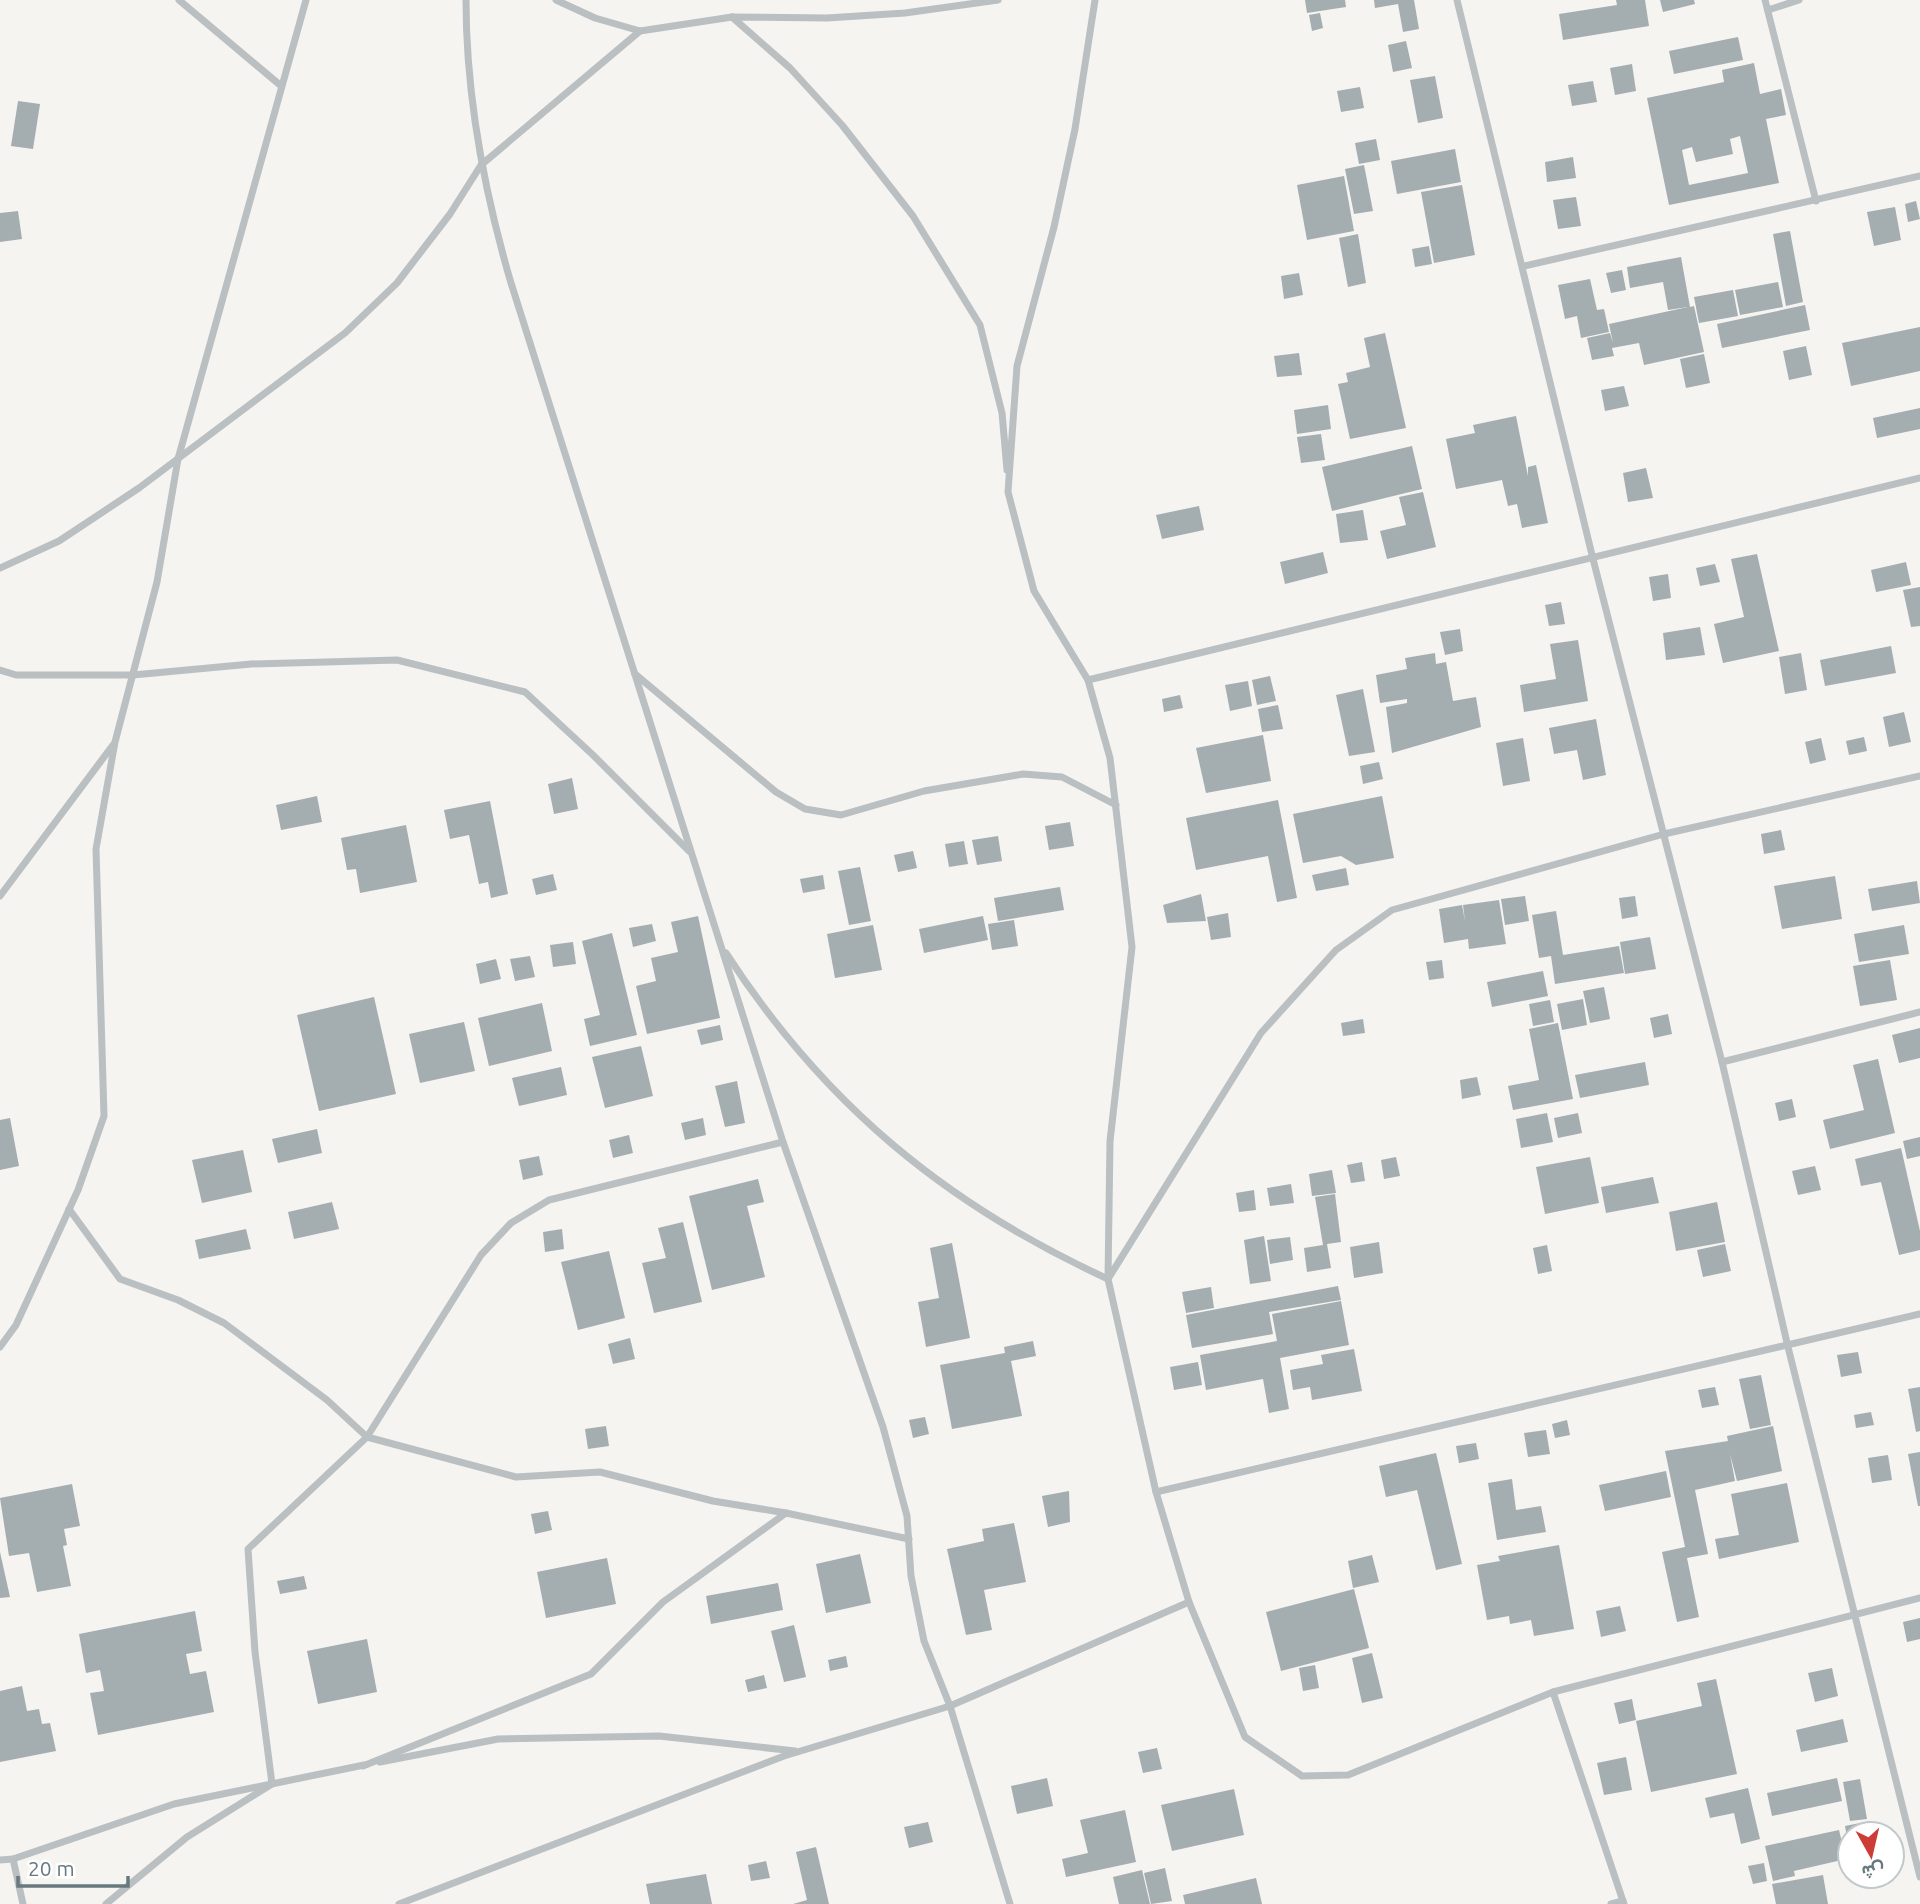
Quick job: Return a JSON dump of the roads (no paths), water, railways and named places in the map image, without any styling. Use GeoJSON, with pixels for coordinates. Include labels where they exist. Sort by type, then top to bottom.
{"type":"FeatureCollection","features":[{"type":"Feature","properties":{"kind":"street"},"geometry":{"type":"LineString","coordinates":[[179,0],[280,85]]}},
{"type":"Feature","properties":{"kind":"street"},"geometry":{"type":"LineString","coordinates":[[0,1347],[16,1325],[69,1209],[104,1116],[96,849],[116,742],[157,583],[177,459],[306,0]]}},
{"type":"Feature","properties":{"kind":"street"},"geometry":{"type":"LineString","coordinates":[[466,0],[472,104],[481,164],[511,283],[783,1142],[883,1427],[907,1516],[912,1576],[924,1641],[950,1706],[1010,1904]]}},
{"type":"Feature","properties":{"kind":"street"},"geometry":{"type":"LineString","coordinates":[[556,0],[595,18],[640,31],[732,17],[879,15],[998,0]]}},
{"type":"Feature","properties":{"kind":"street"},"geometry":{"type":"LineString","coordinates":[[1009,492],[1017,366],[1054,227],[1075,129],[1095,0]]}},
{"type":"Feature","properties":{"kind":"street"},"geometry":{"type":"LineString","coordinates":[[1457,0],[1524,266],[1593,559],[1721,1062],[1787,1347],[1920,1877]]}},
{"type":"Feature","properties":{"kind":"street"},"geometry":{"type":"LineString","coordinates":[[1765,0],[1816,201]]}},
{"type":"Feature","properties":{"kind":"street"},"geometry":{"type":"LineString","coordinates":[[1768,10],[1799,0]]}},
{"type":"Feature","properties":{"kind":"street"},"geometry":{"type":"LineString","coordinates":[[732,17],[790,68],[842,125],[912,216],[980,326],[1002,412],[1009,492],[1034,591],[1088,680],[1110,758],[1132,947],[1111,1141],[1108,1279],[1156,1492],[1189,1602],[1245,1737],[1302,1776],[1348,1775],[1553,1692],[1855,1612],[1920,1598]]}},
{"type":"Feature","properties":{"kind":"street"},"geometry":{"type":"LineString","coordinates":[[0,568],[59,541],[177,459],[345,332],[397,283],[450,214],[481,164],[576,82],[615,56],[640,31]]}},
{"type":"Feature","properties":{"kind":"street"},"geometry":{"type":"LineString","coordinates":[[1524,266],[1920,176]]}},
{"type":"Feature","properties":{"kind":"street"},"geometry":{"type":"LineString","coordinates":[[1088,680],[1920,478]]}},
{"type":"Feature","properties":{"kind":"street"},"geometry":{"type":"LineString","coordinates":[[0,670],[16,675],[133,675],[251,664],[397,660],[525,692],[593,755],[692,854]]}},
{"type":"Feature","properties":{"kind":"street"},"geometry":{"type":"LineString","coordinates":[[635,674],[776,792],[805,809],[841,815],[924,791],[1023,774],[1062,777],[1116,805]]}},
{"type":"Feature","properties":{"kind":"street"},"geometry":{"type":"LineString","coordinates":[[0,896],[116,742]]}},
{"type":"Feature","properties":{"kind":"street"},"geometry":{"type":"LineString","coordinates":[[1108,1279],[1261,1033],[1336,950],[1392,910],[1664,834],[1920,776]]}},
{"type":"Feature","properties":{"kind":"street"},"geometry":{"type":"LineString","coordinates":[[719,942],[785,1037],[822,1080],[898,1151],[1003,1226],[1108,1279]]}},
{"type":"Feature","properties":{"kind":"street"},"geometry":{"type":"LineString","coordinates":[[1721,1062],[1920,1012]]}},
{"type":"Feature","properties":{"kind":"street"},"geometry":{"type":"LineString","coordinates":[[272,1784],[255,1652],[248,1549],[367,1437],[481,1255],[511,1223],[549,1200],[783,1142]]}},
{"type":"Feature","properties":{"kind":"street"},"geometry":{"type":"LineString","coordinates":[[69,1209],[120,1279],[178,1300],[224,1323],[327,1400],[367,1437],[516,1477],[600,1472],[713,1501],[786,1513],[909,1539]]}},
{"type":"Feature","properties":{"kind":"street"},"geometry":{"type":"LineString","coordinates":[[1156,1492],[1920,1314]]}},
{"type":"Feature","properties":{"kind":"street"},"geometry":{"type":"LineString","coordinates":[[363,1766],[591,1674],[663,1602],[786,1513]]}},
{"type":"Feature","properties":{"kind":"street"},"geometry":{"type":"LineString","coordinates":[[399,1904],[800,1751],[950,1706],[1189,1602]]}},
{"type":"Feature","properties":{"kind":"street"},"geometry":{"type":"LineString","coordinates":[[1553,1692],[1624,1902],[1611,1904]]}},
{"type":"Feature","properties":{"kind":"street"},"geometry":{"type":"LineString","coordinates":[[0,1860],[13,1859],[174,1804],[498,1739],[659,1736],[800,1751]]}},
{"type":"Feature","properties":{"kind":"street"},"geometry":{"type":"LineString","coordinates":[[106,1904],[187,1837],[272,1784]]}},
{"type":"Feature","properties":{"kind":"street"},"geometry":{"type":"LineString","coordinates":[[13,1859],[23,1904]]}}]}
